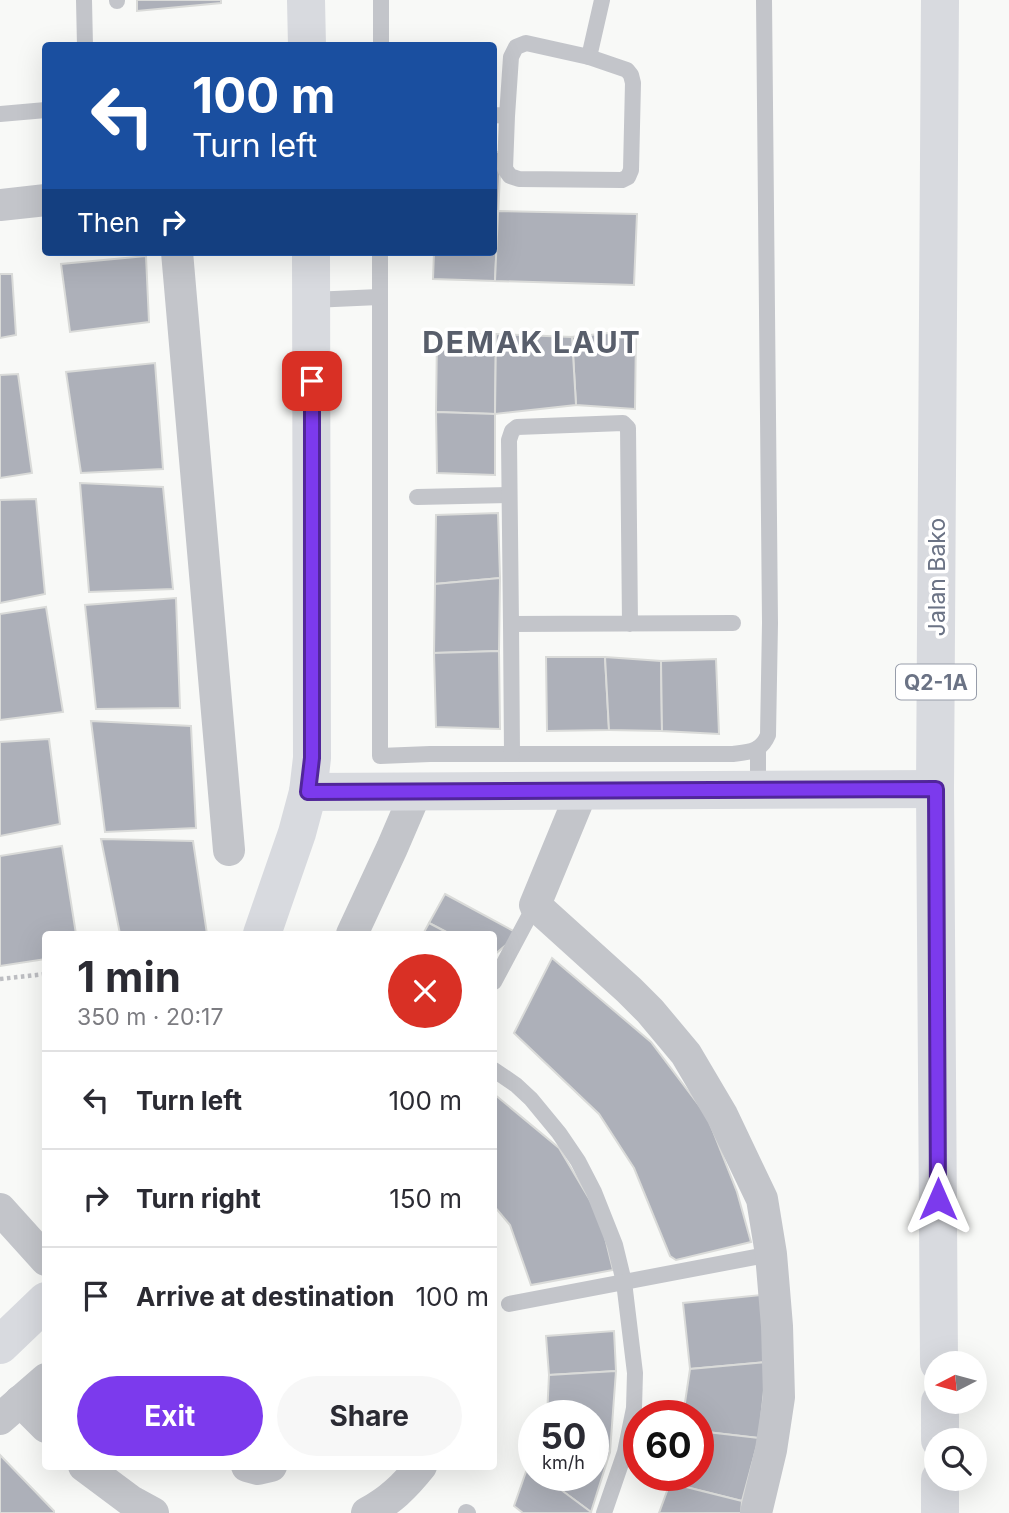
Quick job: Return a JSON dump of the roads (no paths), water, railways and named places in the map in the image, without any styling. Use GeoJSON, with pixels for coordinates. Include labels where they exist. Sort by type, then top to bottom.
{"type":"FeatureCollection","features":[{"type":"Feature","properties":{"kind":"main road"},"geometry":{"type":"LineString","coordinates":[[306,0],[307,42]]}},
{"type":"Feature","properties":{"kind":"main road","name":"Jalan Bako"},"geometry":{"type":"LineString","coordinates":[[939,1351],[936,789],[940,0]]}},
{"type":"Feature","properties":{"kind":"main road"},"geometry":{"type":"LineString","coordinates":[[263,931],[297,833],[308,792],[312,758],[311,256]]}},
{"type":"Feature","properties":{"kind":"main road"},"geometry":{"type":"LineString","coordinates":[[308,792],[387,777],[582,791],[936,789]]}},
{"type":"Feature","properties":{"kind":"main road"},"geometry":{"type":"LineString","coordinates":[[0,1345],[42,1305]]}},
{"type":"Feature","properties":{"kind":"main road"},"geometry":{"type":"LineString","coordinates":[[940,1491],[940,1513]]}},
{"type":"Feature","properties":{"kind":"street"},"geometry":{"type":"LineString","coordinates":[[0,205],[42,200]]}},
{"type":"Feature","properties":{"kind":"street"},"geometry":{"type":"LineString","coordinates":[[177,256],[229,850]]}},
{"type":"Feature","properties":{"kind":"street"},"geometry":{"type":"LineString","coordinates":[[353,931],[392,848],[387,777]]}},
{"type":"Feature","properties":{"kind":"street"},"geometry":{"type":"LineString","coordinates":[[582,791],[535,905],[629,990],[686,1054],[743,1155],[762,1199],[771,1254],[779,1358],[779,1397],[771,1450],[756,1513]]}},
{"type":"Feature","properties":{"kind":"street"},"geometry":{"type":"LineString","coordinates":[[0,1209],[42,1256]]}},
{"type":"Feature","properties":{"kind":"street"},"geometry":{"type":"LineString","coordinates":[[42,1382],[10,1410],[42,1425]]}},
{"type":"Feature","properties":{"kind":"street"},"geometry":{"type":"LineString","coordinates":[[89,1470],[134,1509]]}},
{"type":"Feature","properties":{"kind":"street"},"geometry":{"type":"LineString","coordinates":[[367,1513],[402,1490],[418,1470]]}},
{"type":"Feature","properties":{"kind":"lane"},"geometry":{"type":"LineString","coordinates":[[84,0],[85,42]]}},
{"type":"Feature","properties":{"kind":"lane"},"geometry":{"type":"LineString","coordinates":[[381,42],[382,0]]}},
{"type":"Feature","properties":{"kind":"lane"},"geometry":{"type":"LineString","coordinates":[[589,57],[602,0]]}},
{"type":"Feature","properties":{"kind":"lane"},"geometry":{"type":"LineString","coordinates":[[380,256],[387,777],[512,754],[733,754],[762,746],[768,735],[770,623],[765,0]]}},
{"type":"Feature","properties":{"kind":"lane"},"geometry":{"type":"LineString","coordinates":[[526,43],[589,57],[627,70],[633,83],[631,170],[628,177],[622,180],[519,179],[510,176],[506,169],[500,116],[511,57],[516,47],[526,43]]}},
{"type":"Feature","properties":{"kind":"lane"},"geometry":{"type":"LineString","coordinates":[[0,114],[42,110]]}},
{"type":"Feature","properties":{"kind":"lane"},"geometry":{"type":"LineString","coordinates":[[312,300],[379,297]]}},
{"type":"Feature","properties":{"kind":"lane"},"geometry":{"type":"LineString","coordinates":[[512,754],[509,440],[512,431],[517,427],[623,424],[628,428],[630,624]]}},
{"type":"Feature","properties":{"kind":"lane"},"geometry":{"type":"LineString","coordinates":[[417,497],[509,495]]}},
{"type":"Feature","properties":{"kind":"lane"},"geometry":{"type":"LineString","coordinates":[[511,624],[733,623]]}},
{"type":"Feature","properties":{"kind":"lane"},"geometry":{"type":"LineString","coordinates":[[758,748],[758,790]]}},
{"type":"Feature","properties":{"kind":"lane"},"geometry":{"type":"LineString","coordinates":[[497,976],[535,905]]}},
{"type":"Feature","properties":{"kind":"lane"},"geometry":{"type":"LineString","coordinates":[[497,1072],[531,1099],[578,1161],[594,1192],[615,1245],[624,1282],[635,1373],[634,1408],[625,1452],[604,1513]]}},
{"type":"Feature","properties":{"kind":"lane"},"geometry":{"type":"LineString","coordinates":[[509,1304],[771,1254]]}},
{"type":"Feature","properties":{"kind":"district","name":"DEMAK LAUT"},"geometry":{"type":"Point","coordinates":[532,342]}}]}
